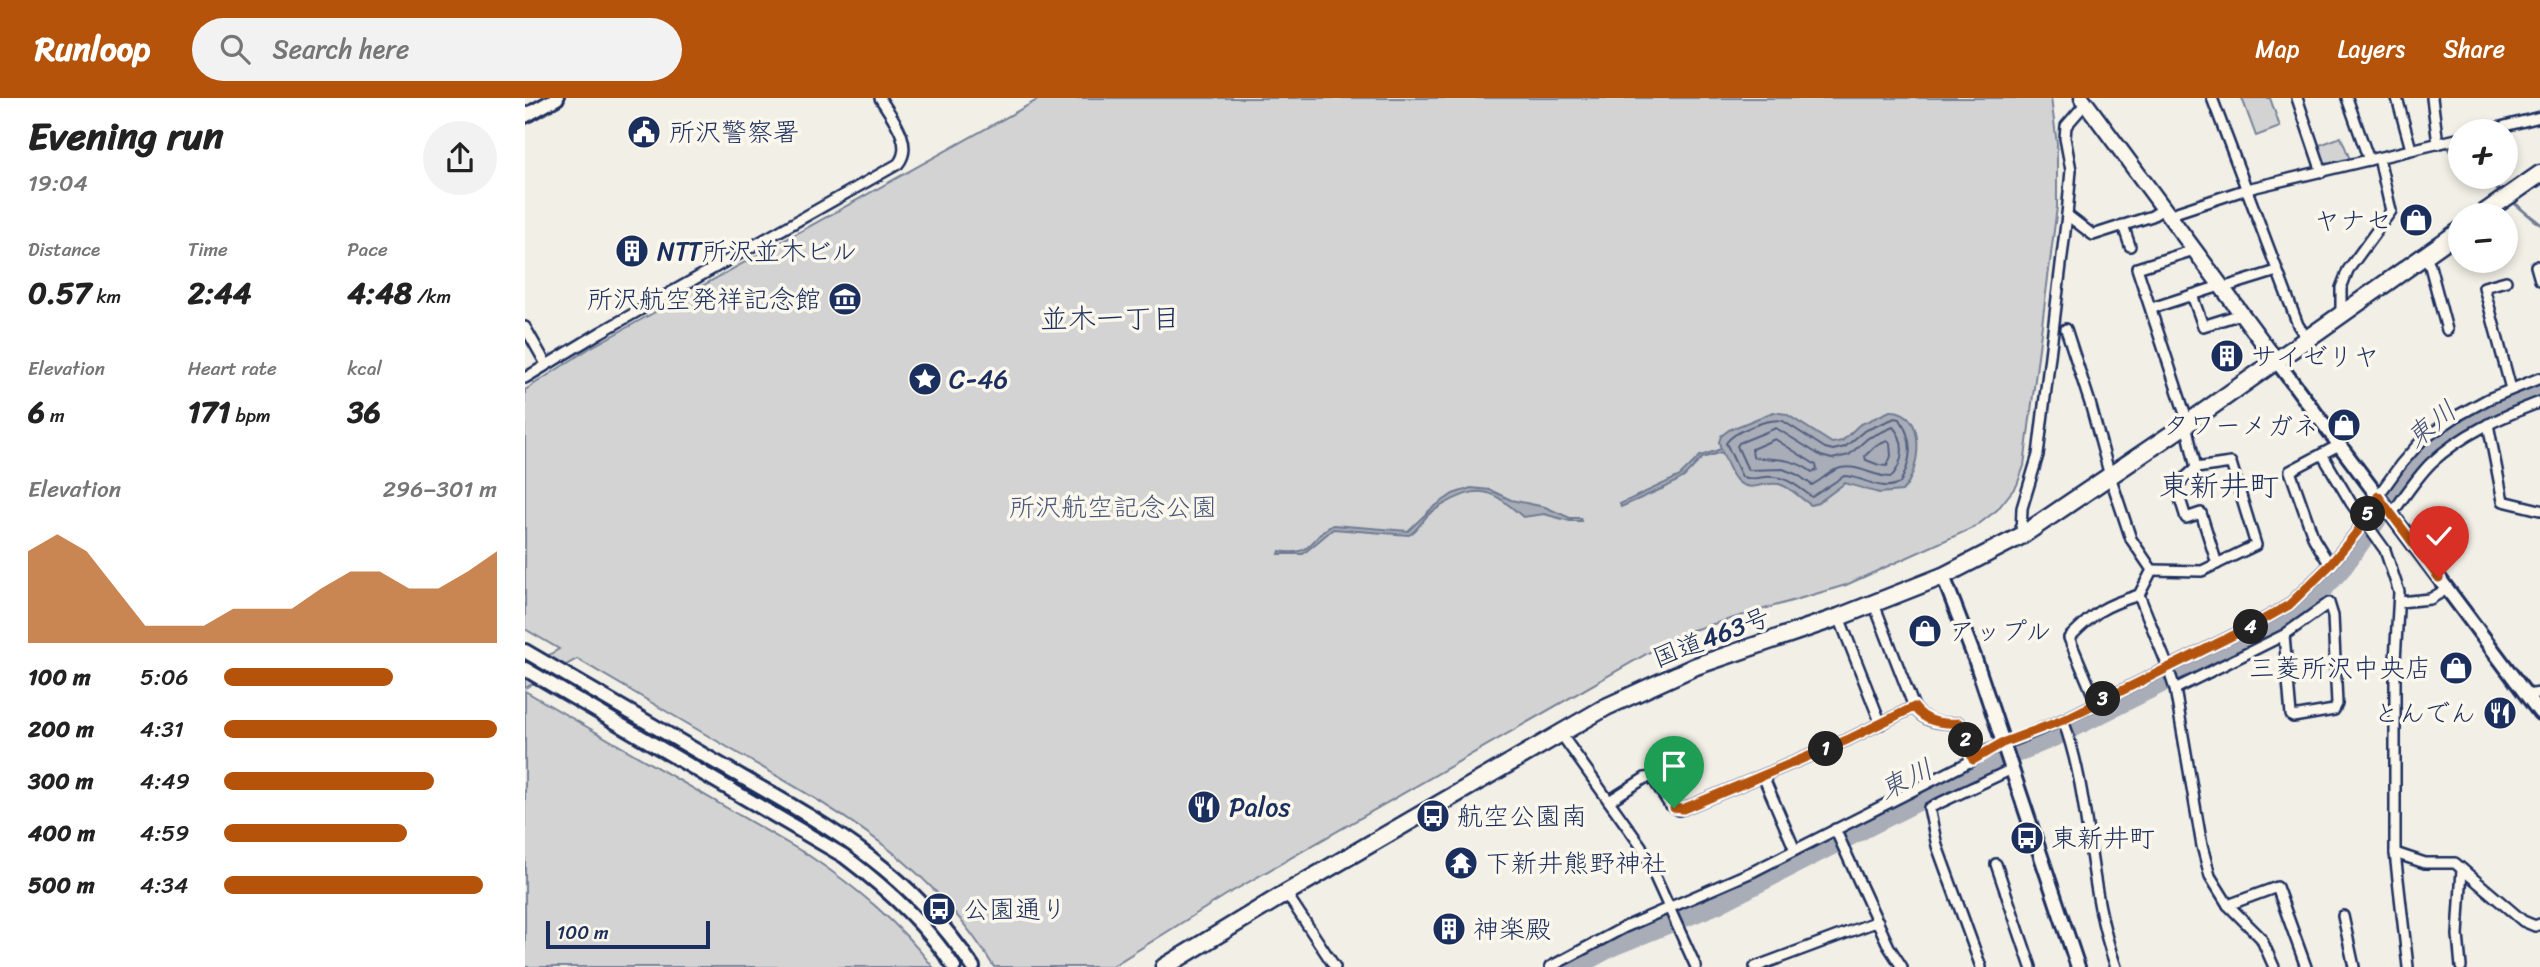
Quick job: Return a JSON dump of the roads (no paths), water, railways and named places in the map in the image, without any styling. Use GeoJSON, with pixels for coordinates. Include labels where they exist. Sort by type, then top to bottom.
{"type":"FeatureCollection","features":[{"type":"Feature","properties":{"kind":"highway"},"geometry":{"type":"LineString","coordinates":[[2498,203],[2540,174]]}},
{"type":"Feature","properties":{"kind":"highway","name":"国道463号"},"geometry":{"type":"LineString","coordinates":[[1164,967],[1286,893],[1561,734],[1655,683],[1739,650],[1874,604],[1943,576],[2021,536],[2187,424],[2448,239]]}},
{"type":"Feature","properties":{"kind":"main road"},"geometry":{"type":"LineString","coordinates":[[2084,101],[2276,359]]}},
{"type":"Feature","properties":{"kind":"street"},"geometry":{"type":"LineString","coordinates":[[525,116],[557,98]]}},
{"type":"Feature","properties":{"kind":"street"},"geometry":{"type":"LineString","coordinates":[[525,379],[546,364],[886,171],[903,158],[902,136],[880,98]]}},
{"type":"Feature","properties":{"kind":"street"},"geometry":{"type":"LineString","coordinates":[[2212,98],[2298,325],[2306,337]]}},
{"type":"Feature","properties":{"kind":"street"},"geometry":{"type":"LineString","coordinates":[[2297,98],[2322,172]]}},
{"type":"Feature","properties":{"kind":"street"},"geometry":{"type":"LineString","coordinates":[[2341,313],[2341,288],[2348,270],[2391,211],[2374,159],[2347,98]]}},
{"type":"Feature","properties":{"kind":"street"},"geometry":{"type":"LineString","coordinates":[[2397,98],[2411,149]]}},
{"type":"Feature","properties":{"kind":"street"},"geometry":{"type":"LineString","coordinates":[[2432,98],[2438,144]]}},
{"type":"Feature","properties":{"kind":"street"},"geometry":{"type":"LineString","coordinates":[[2021,536],[2022,508],[2038,456],[2067,215],[2071,170],[2065,138],[2066,126],[2084,101]]}},
{"type":"Feature","properties":{"kind":"street"},"geometry":{"type":"LineString","coordinates":[[2518,123],[2540,117]]}},
{"type":"Feature","properties":{"kind":"street"},"geometry":{"type":"LineString","coordinates":[[2067,215],[2093,235],[2247,189],[2448,141]]}},
{"type":"Feature","properties":{"kind":"street"},"geometry":{"type":"LineString","coordinates":[[2123,225],[2130,246]]}},
{"type":"Feature","properties":{"kind":"street"},"geometry":{"type":"LineString","coordinates":[[2194,250],[2137,268],[2187,424],[2196,468]]}},
{"type":"Feature","properties":{"kind":"street"},"geometry":{"type":"LineString","coordinates":[[2424,255],[2430,266],[2447,330]]}},
{"type":"Feature","properties":{"kind":"street"},"geometry":{"type":"LineString","coordinates":[[2536,266],[2540,280]]}},
{"type":"Feature","properties":{"kind":"street"},"geometry":{"type":"LineString","coordinates":[[2152,308],[2277,271]]}},
{"type":"Feature","properties":{"kind":"street"},"geometry":{"type":"LineString","coordinates":[[2506,281],[2484,287],[2511,389]]}},
{"type":"Feature","properties":{"kind":"street"},"geometry":{"type":"LineString","coordinates":[[2192,295],[2203,326],[2241,314]]}},
{"type":"Feature","properties":{"kind":"street"},"geometry":{"type":"LineString","coordinates":[[525,327],[546,364]]}},
{"type":"Feature","properties":{"kind":"street"},"geometry":{"type":"LineString","coordinates":[[2066,329],[2131,539],[2152,570]]}},
{"type":"Feature","properties":{"kind":"street"},"geometry":{"type":"LineString","coordinates":[[2276,359],[2540,713]]}},
{"type":"Feature","properties":{"kind":"street"},"geometry":{"type":"LineString","coordinates":[[1550,967],[1587,945],[1671,912],[1754,872],[1973,760],[2063,722],[2096,702],[2169,670],[2289,605],[2330,565],[2366,521],[2379,498],[2422,440],[2457,416],[2540,378]]}},
{"type":"Feature","properties":{"kind":"street"},"geometry":{"type":"LineString","coordinates":[[2390,514],[2432,462],[2467,435],[2540,402]]}},
{"type":"Feature","properties":{"kind":"street"},"geometry":{"type":"LineString","coordinates":[[2488,424],[2503,501],[2540,510]]}},
{"type":"Feature","properties":{"kind":"street"},"geometry":{"type":"LineString","coordinates":[[2330,565],[2313,540],[2290,471],[2339,444]]}},
{"type":"Feature","properties":{"kind":"street"},"geometry":{"type":"LineString","coordinates":[[2322,454],[2351,503],[2377,536],[2391,563],[2400,602],[2395,675],[2395,853],[2408,967]]}},
{"type":"Feature","properties":{"kind":"street"},"geometry":{"type":"LineString","coordinates":[[2152,570],[2195,572],[2217,564],[2256,545],[2231,463],[2196,468],[2176,486],[2186,518],[2201,513],[2217,564]]}},
{"type":"Feature","properties":{"kind":"street"},"geometry":{"type":"LineString","coordinates":[[2096,702],[2069,638],[2093,613],[2109,604],[2139,595],[2152,570]]}},
{"type":"Feature","properties":{"kind":"street"},"geometry":{"type":"LineString","coordinates":[[1943,576],[1975,659],[2078,967]]}},
{"type":"Feature","properties":{"kind":"street"},"geometry":{"type":"LineString","coordinates":[[2400,602],[2430,599],[2447,589]]}},
{"type":"Feature","properties":{"kind":"street"},"geometry":{"type":"LineString","coordinates":[[2139,595],[2174,687],[2202,846],[2210,876],[2228,905],[2261,938],[2274,967]]}},
{"type":"Feature","properties":{"kind":"street"},"geometry":{"type":"LineString","coordinates":[[2174,687],[2284,635],[2329,603],[2333,616],[2337,704],[2334,710],[2293,717],[2291,715],[2284,635]]}},
{"type":"Feature","properties":{"kind":"street"},"geometry":{"type":"LineString","coordinates":[[1874,604],[1914,707],[1919,714],[1935,722],[1959,723],[1973,760]]}},
{"type":"Feature","properties":{"kind":"street"},"geometry":{"type":"LineString","coordinates":[[1839,617],[1881,724]]}},
{"type":"Feature","properties":{"kind":"street"},"geometry":{"type":"LineString","coordinates":[[525,651],[812,817],[860,848],[916,895],[973,967]]}},
{"type":"Feature","properties":{"kind":"street"},"geometry":{"type":"LineString","coordinates":[[525,669],[844,856],[890,893],[925,929],[954,967]]}},
{"type":"Feature","properties":{"kind":"street"},"geometry":{"type":"LineString","coordinates":[[2526,695],[2540,693]]}},
{"type":"Feature","properties":{"kind":"street"},"geometry":{"type":"LineString","coordinates":[[1609,801],[1645,778],[1652,777],[1669,804],[1679,810],[1763,776],[1914,707]]}},
{"type":"Feature","properties":{"kind":"street"},"geometry":{"type":"LineString","coordinates":[[2063,722],[2081,797],[2101,919],[2116,967]]}},
{"type":"Feature","properties":{"kind":"street"},"geometry":{"type":"LineString","coordinates":[[1561,734],[1641,846],[1696,967]]}},
{"type":"Feature","properties":{"kind":"street"},"geometry":{"type":"LineString","coordinates":[[1981,967],[1937,846],[1929,808],[2011,767]]}},
{"type":"Feature","properties":{"kind":"street"},"geometry":{"type":"LineString","coordinates":[[1763,776],[1795,850]]}},
{"type":"Feature","properties":{"kind":"street"},"geometry":{"type":"LineString","coordinates":[[1836,831],[1889,947],[1902,967]]}},
{"type":"Feature","properties":{"kind":"street"},"geometry":{"type":"LineString","coordinates":[[2395,853],[2425,863],[2455,863],[2523,921],[2535,926],[2540,924]]}},
{"type":"Feature","properties":{"kind":"street"},"geometry":{"type":"LineString","coordinates":[[1996,864],[2031,967]]}},
{"type":"Feature","properties":{"kind":"street"},"geometry":{"type":"LineString","coordinates":[[2461,967],[2458,935],[2462,869]]}},
{"type":"Feature","properties":{"kind":"street"},"geometry":{"type":"LineString","coordinates":[[2228,905],[2277,887],[2306,967]]}},
{"type":"Feature","properties":{"kind":"street"},"geometry":{"type":"LineString","coordinates":[[1286,893],[1335,967]]}},
{"type":"Feature","properties":{"kind":"street"},"geometry":{"type":"LineString","coordinates":[[2343,916],[2354,967]]}},
{"type":"Feature","properties":{"kind":"street"},"geometry":{"type":"LineString","coordinates":[[1755,967],[1878,921]]}},
{"type":"Feature","properties":{"kind":"water"},"geometry":{"type":"Polygon","coordinates":[[[1890,411],[1902,413],[1911,420],[1916,431],[1917,457],[1902,491],[1879,493],[1845,483],[1818,503],[1811,505],[1779,484],[1749,487],[1743,485],[1734,477],[1722,452],[1702,458],[1684,477],[1621,507],[1620,504],[1680,476],[1700,456],[1721,449],[1721,436],[1729,430],[1773,412],[1786,414],[1832,443],[1842,441],[1859,425],[1890,411]]]}},
{"type":"Feature","properties":{"kind":"water"},"geometry":{"type":"Polygon","coordinates":[[[1471,488],[1490,490],[1511,500],[1545,507],[1570,518],[1580,518],[1581,521],[1544,514],[1523,517],[1493,495],[1476,492],[1454,499],[1433,511],[1409,535],[1333,529],[1303,554],[1279,554],[1280,551],[1305,549],[1333,525],[1408,531],[1431,509],[1453,494],[1471,488]]]}},
{"type":"Feature","properties":{"kind":"waterway"},"geometry":{"type":"LineString","coordinates":[[2497,189],[2503,194]]}},
{"type":"Feature","properties":{"kind":"waterway"},"geometry":{"type":"LineString","coordinates":[[2512,201],[2540,224]]}},
{"type":"Feature","properties":{"kind":"waterway","name":"東川"},"geometry":{"type":"LineString","coordinates":[[1575,967],[1614,946],[1716,905],[1989,765],[2059,735],[2266,631],[2314,600],[2344,566],[2416,466],[2490,412],[2540,391]]}},
{"type":"Feature","properties":{"kind":"place","name":"所沢警察署"},"geometry":{"type":"Point","coordinates":[644,132]}},
{"type":"Feature","properties":{"kind":"place","name":"ヤナセ"},"geometry":{"type":"Point","coordinates":[2416,220]}},
{"type":"Feature","properties":{"kind":"place","name":"NTT所沢並木ビル"},"geometry":{"type":"Point","coordinates":[632,251]}},
{"type":"Feature","properties":{"kind":"place","name":"所沢航空発祥記念館"},"geometry":{"type":"Point","coordinates":[845,299]}},
{"type":"Feature","properties":{"kind":"place","name":"サイゼリヤ"},"geometry":{"type":"Point","coordinates":[2227,356]}},
{"type":"Feature","properties":{"kind":"place","name":"C-46"},"geometry":{"type":"Point","coordinates":[925,379]}},
{"type":"Feature","properties":{"kind":"place","name":"タワーメガネ"},"geometry":{"type":"Point","coordinates":[2344,425]}},
{"type":"Feature","properties":{"kind":"place","name":"アップル"},"geometry":{"type":"Point","coordinates":[1925,631]}},
{"type":"Feature","properties":{"kind":"place","name":"三菱所沢中央店"},"geometry":{"type":"Point","coordinates":[2456,668]}},
{"type":"Feature","properties":{"kind":"place","name":"とんでん"},"geometry":{"type":"Point","coordinates":[2500,713]}},
{"type":"Feature","properties":{"kind":"place","name":"Palos"},"geometry":{"type":"Point","coordinates":[1204,807]}},
{"type":"Feature","properties":{"kind":"place","name":"航空公園南"},"geometry":{"type":"Point","coordinates":[1433,816]}},
{"type":"Feature","properties":{"kind":"place","name":"東新井町"},"geometry":{"type":"Point","coordinates":[2027,838]}},
{"type":"Feature","properties":{"kind":"place","name":"下新井熊野神社"},"geometry":{"type":"Point","coordinates":[1461,863]}},
{"type":"Feature","properties":{"kind":"place","name":"公園通り"},"geometry":{"type":"Point","coordinates":[939,909]}},
{"type":"Feature","properties":{"kind":"place","name":"神楽殿"},"geometry":{"type":"Point","coordinates":[1449,929]}},
{"type":"Feature","properties":{"kind":"district","name":"並木一丁目"},"geometry":{"type":"Point","coordinates":[1110,318]}},
{"type":"Feature","properties":{"kind":"district","name":"東新井町"},"geometry":{"type":"Point","coordinates":[2219,486]}},
{"type":"Feature","properties":{"kind":"park label","name":"所沢航空記念公園"},"geometry":{"type":"Point","coordinates":[1113,507]}}]}
